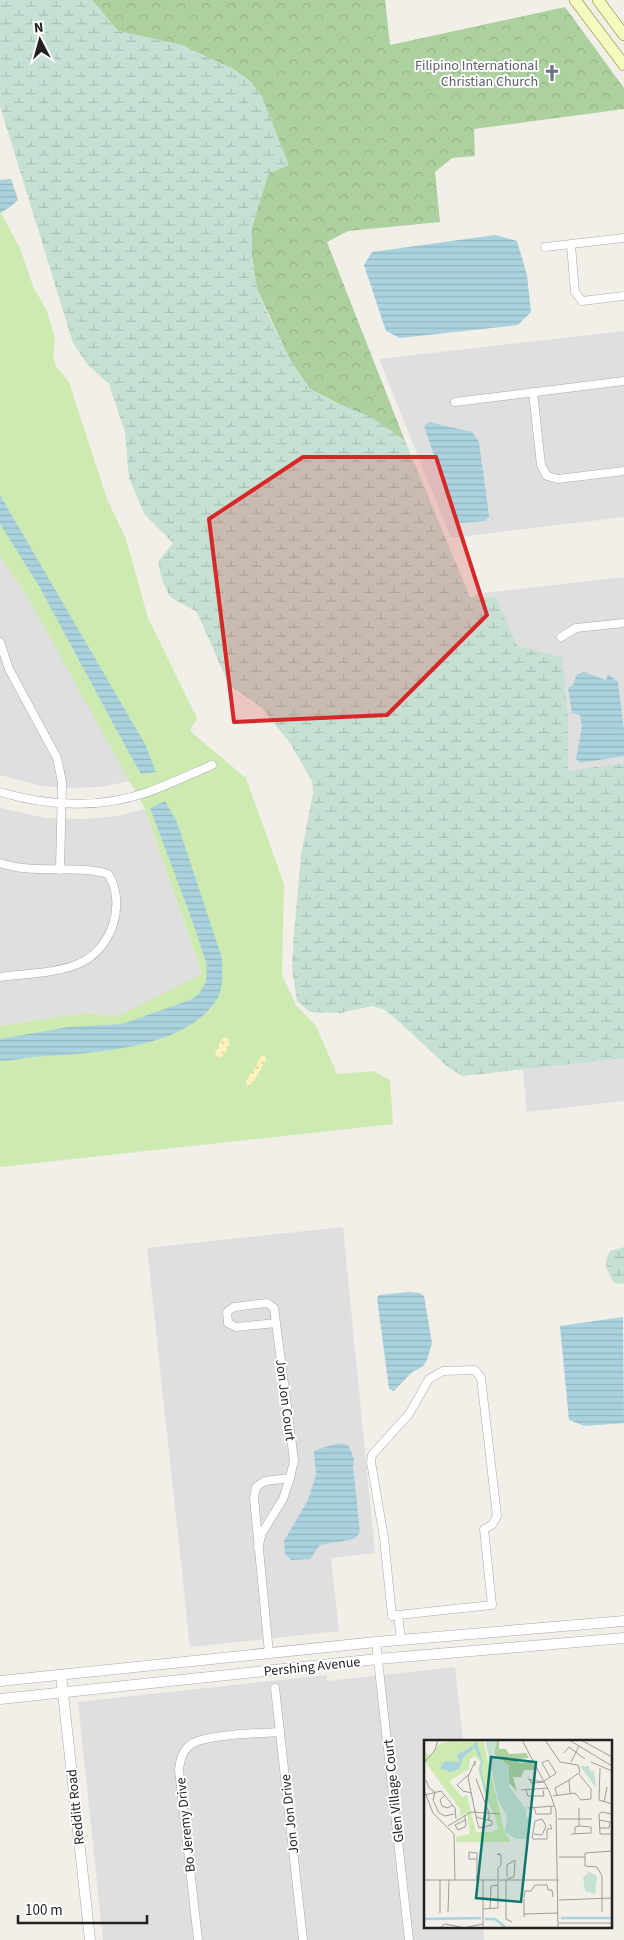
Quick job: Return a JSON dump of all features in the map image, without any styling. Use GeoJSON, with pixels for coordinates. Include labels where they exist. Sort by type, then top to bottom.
{"type":"FeatureCollection","features":[{"type":"Feature","properties":{"kind":"main road"},"geometry":{"type":"LineString","coordinates":[[575,0],[624,65]]}},
{"type":"Feature","properties":{"kind":"main road"},"geometry":{"type":"LineString","coordinates":[[598,0],[624,35]]}},
{"type":"Feature","properties":{"kind":"street"},"geometry":{"type":"LineString","coordinates":[[545,247],[624,238]]}},
{"type":"Feature","properties":{"kind":"street"},"geometry":{"type":"LineString","coordinates":[[571,245],[575,292],[582,301],[624,296]]}},
{"type":"Feature","properties":{"kind":"street"},"geometry":{"type":"LineString","coordinates":[[455,402],[624,381]]}},
{"type":"Feature","properties":{"kind":"street"},"geometry":{"type":"LineString","coordinates":[[533,392],[541,465],[547,476],[558,479],[624,471]]}},
{"type":"Feature","properties":{"kind":"street"},"geometry":{"type":"LineString","coordinates":[[561,637],[576,628],[624,624]]}},
{"type":"Feature","properties":{"kind":"street"},"geometry":{"type":"LineString","coordinates":[[0,642],[9,669],[57,758],[62,782],[60,870]]}},
{"type":"Feature","properties":{"kind":"street"},"geometry":{"type":"LineString","coordinates":[[0,792],[42,802],[61,804],[105,802],[146,792],[212,765]]}},
{"type":"Feature","properties":{"kind":"street"},"geometry":{"type":"LineString","coordinates":[[0,864],[34,870],[97,870],[108,874],[116,892],[116,917],[108,936],[96,953],[80,963],[61,969],[0,977]]}},
{"type":"Feature","properties":{"kind":"street","name":"Jon Jon Court"},"geometry":{"type":"LineString","coordinates":[[258,1548],[262,1533],[282,1499],[294,1460],[276,1323],[274,1308],[267,1303],[234,1307],[226,1312],[228,1323],[236,1327],[276,1323]]}},
{"type":"Feature","properties":{"kind":"street"},"geometry":{"type":"LineString","coordinates":[[475,1370],[480,1378],[497,1516],[492,1526],[484,1529],[492,1605],[398,1616],[392,1616],[384,1538],[371,1462],[372,1455],[409,1414],[429,1379],[443,1371],[475,1370]]}},
{"type":"Feature","properties":{"kind":"street","name":"Jon Jon Court"},"geometry":{"type":"LineString","coordinates":[[269,1653],[254,1498],[256,1487],[265,1481],[290,1478]]}},
{"type":"Feature","properties":{"kind":"street"},"geometry":{"type":"LineString","coordinates":[[398,1616],[401,1640]]}},
{"type":"Feature","properties":{"kind":"street","name":"Pershing Avenue"},"geometry":{"type":"LineString","coordinates":[[0,1681],[376,1642],[624,1621]]}},
{"type":"Feature","properties":{"kind":"street","name":"Pershing Avenue"},"geometry":{"type":"LineString","coordinates":[[0,1699],[378,1659],[624,1638]]}},
{"type":"Feature","properties":{"kind":"street","name":"Glen Village Court"},"geometry":{"type":"LineString","coordinates":[[376,1642],[409,1940]]}},
{"type":"Feature","properties":{"kind":"street","name":"Redditt Road"},"geometry":{"type":"LineString","coordinates":[[61,1675],[90,1940]]}},
{"type":"Feature","properties":{"kind":"street","name":"Jon Jon Drive"},"geometry":{"type":"LineString","coordinates":[[275,1688],[303,1940]]}},
{"type":"Feature","properties":{"kind":"street","name":"Bo Jeremy Drive"},"geometry":{"type":"LineString","coordinates":[[198,1940],[179,1770],[181,1756],[190,1744],[203,1739],[280,1732]]}},
{"type":"Feature","properties":{"kind":"highlighted area"},"geometry":{"type":"Polygon","coordinates":[[[303,457],[436,457],[487,615],[387,715],[234,722],[209,519],[303,457]]]}},
{"type":"Feature","properties":{"kind":"shaded area"},"geometry":{"type":"Polygon","coordinates":[[[624,331],[624,517],[451,538],[379,359],[624,331]]]}},
{"type":"Feature","properties":{"kind":"shaded area"},"geometry":{"type":"Polygon","coordinates":[[[0,557],[23,589],[131,781],[99,787],[73,788],[41,786],[0,775],[0,557]]]}},
{"type":"Feature","properties":{"kind":"shaded area"},"geometry":{"type":"Polygon","coordinates":[[[624,577],[624,1101],[527,1112],[474,594],[624,577]]]}},
{"type":"Feature","properties":{"kind":"shaded area"},"geometry":{"type":"Polygon","coordinates":[[[0,808],[46,818],[85,819],[118,816],[145,809],[202,975],[118,1016],[83,1013],[0,1026],[0,808]]]}},
{"type":"Feature","properties":{"kind":"shaded area"},"geometry":{"type":"Polygon","coordinates":[[[343,1227],[375,1553],[331,1558],[339,1631],[190,1647],[147,1248],[343,1227]]]}},
{"type":"Feature","properties":{"kind":"shaded area"},"geometry":{"type":"Polygon","coordinates":[[[455,1667],[463,1740],[424,1740],[424,1928],[483,1928],[484,1940],[103,1940],[78,1702],[326,1675],[327,1681],[455,1667]]]}},
{"type":"Feature","properties":{"kind":"green space"},"geometry":{"type":"Polygon","coordinates":[[[0,0],[92,0],[118,31],[181,45],[233,69],[251,82],[262,97],[289,165],[268,174],[252,227],[252,257],[257,289],[290,360],[310,389],[332,401],[373,418],[405,441],[470,597],[496,597],[517,646],[562,657],[568,718],[568,771],[624,763],[624,1058],[463,1076],[449,1068],[383,1009],[372,1006],[340,1013],[310,1012],[297,1001],[292,968],[294,934],[301,855],[313,793],[312,781],[290,743],[261,707],[229,685],[197,612],[170,597],[162,580],[158,562],[173,543],[145,515],[129,478],[125,432],[109,384],[88,365],[73,343],[0,106],[0,0]]]}},
{"type":"Feature","properties":{"kind":"green space"},"geometry":{"type":"Polygon","coordinates":[[[92,0],[385,0],[390,45],[565,7],[624,88],[624,109],[474,129],[475,156],[452,158],[435,172],[440,222],[348,231],[327,242],[405,441],[390,430],[310,389],[290,360],[257,289],[252,257],[252,227],[268,174],[288,165],[262,97],[251,82],[233,69],[181,45],[118,31],[92,0]]]}},
{"type":"Feature","properties":{"kind":"green space"},"geometry":{"type":"Polygon","coordinates":[[[11,179],[18,200],[1,213],[20,248],[33,286],[47,311],[55,338],[53,356],[56,366],[69,382],[107,499],[126,539],[148,618],[197,718],[190,731],[246,778],[284,884],[282,975],[296,1005],[316,1026],[337,1074],[373,1071],[390,1080],[393,1124],[0,1167],[0,1026],[83,1013],[118,1016],[202,974],[145,809],[23,589],[0,557],[0,180],[11,179]]]}},
{"type":"Feature","properties":{"kind":"green space"},"geometry":{"type":"Polygon","coordinates":[[[624,1247],[624,1284],[614,1283],[608,1271],[607,1260],[610,1251],[624,1247]]]}},
{"type":"Feature","properties":{"kind":"sand"},"geometry":{"type":"Polygon","coordinates":[[[224,1037],[229,1039],[228,1048],[225,1054],[217,1058],[215,1054],[224,1037]]]}},
{"type":"Feature","properties":{"kind":"sand"},"geometry":{"type":"Polygon","coordinates":[[[261,1055],[265,1056],[266,1060],[252,1084],[246,1085],[246,1080],[256,1067],[261,1055]]]}},
{"type":"Feature","properties":{"kind":"water"},"geometry":{"type":"Polygon","coordinates":[[[11,179],[18,200],[0,213],[0,180],[11,179]]]}},
{"type":"Feature","properties":{"kind":"water"},"geometry":{"type":"Polygon","coordinates":[[[495,235],[517,241],[527,275],[531,312],[518,325],[400,338],[386,331],[364,265],[372,252],[495,235]]]}},
{"type":"Feature","properties":{"kind":"water"},"geometry":{"type":"Polygon","coordinates":[[[429,422],[472,432],[479,442],[489,516],[485,521],[461,523],[456,519],[424,426],[429,422]]]}},
{"type":"Feature","properties":{"kind":"water"},"geometry":{"type":"Polygon","coordinates":[[[0,495],[145,744],[156,772],[141,774],[39,586],[0,524],[0,495]]]}},
{"type":"Feature","properties":{"kind":"water"},"geometry":{"type":"Polygon","coordinates":[[[584,672],[606,680],[608,674],[618,682],[624,730],[624,756],[580,763],[576,759],[582,727],[580,715],[572,713],[568,688],[573,685],[577,674],[584,672]]]}},
{"type":"Feature","properties":{"kind":"water"},"geometry":{"type":"Polygon","coordinates":[[[165,801],[177,822],[222,958],[222,984],[217,999],[202,1016],[183,1029],[159,1039],[107,1051],[0,1061],[0,1039],[68,1027],[122,1024],[190,1000],[199,994],[206,981],[207,965],[150,808],[165,801]]]}},
{"type":"Feature","properties":{"kind":"water"},"geometry":{"type":"Polygon","coordinates":[[[408,1292],[420,1293],[424,1296],[432,1343],[427,1360],[423,1366],[411,1373],[394,1391],[389,1389],[377,1298],[379,1295],[408,1292]]]}},
{"type":"Feature","properties":{"kind":"water"},"geometry":{"type":"Polygon","coordinates":[[[623,1317],[624,1423],[585,1426],[569,1420],[560,1326],[623,1317]]]}},
{"type":"Feature","properties":{"kind":"water"},"geometry":{"type":"Polygon","coordinates":[[[339,1443],[348,1445],[354,1458],[353,1465],[360,1532],[354,1539],[320,1545],[310,1559],[291,1560],[285,1554],[284,1541],[308,1500],[316,1475],[314,1452],[339,1443]]]}},
{"type":"Feature","properties":{"kind":"place","name":"Filipino International Christian Church"},"geometry":{"type":"Point","coordinates":[552,73]}}]}
